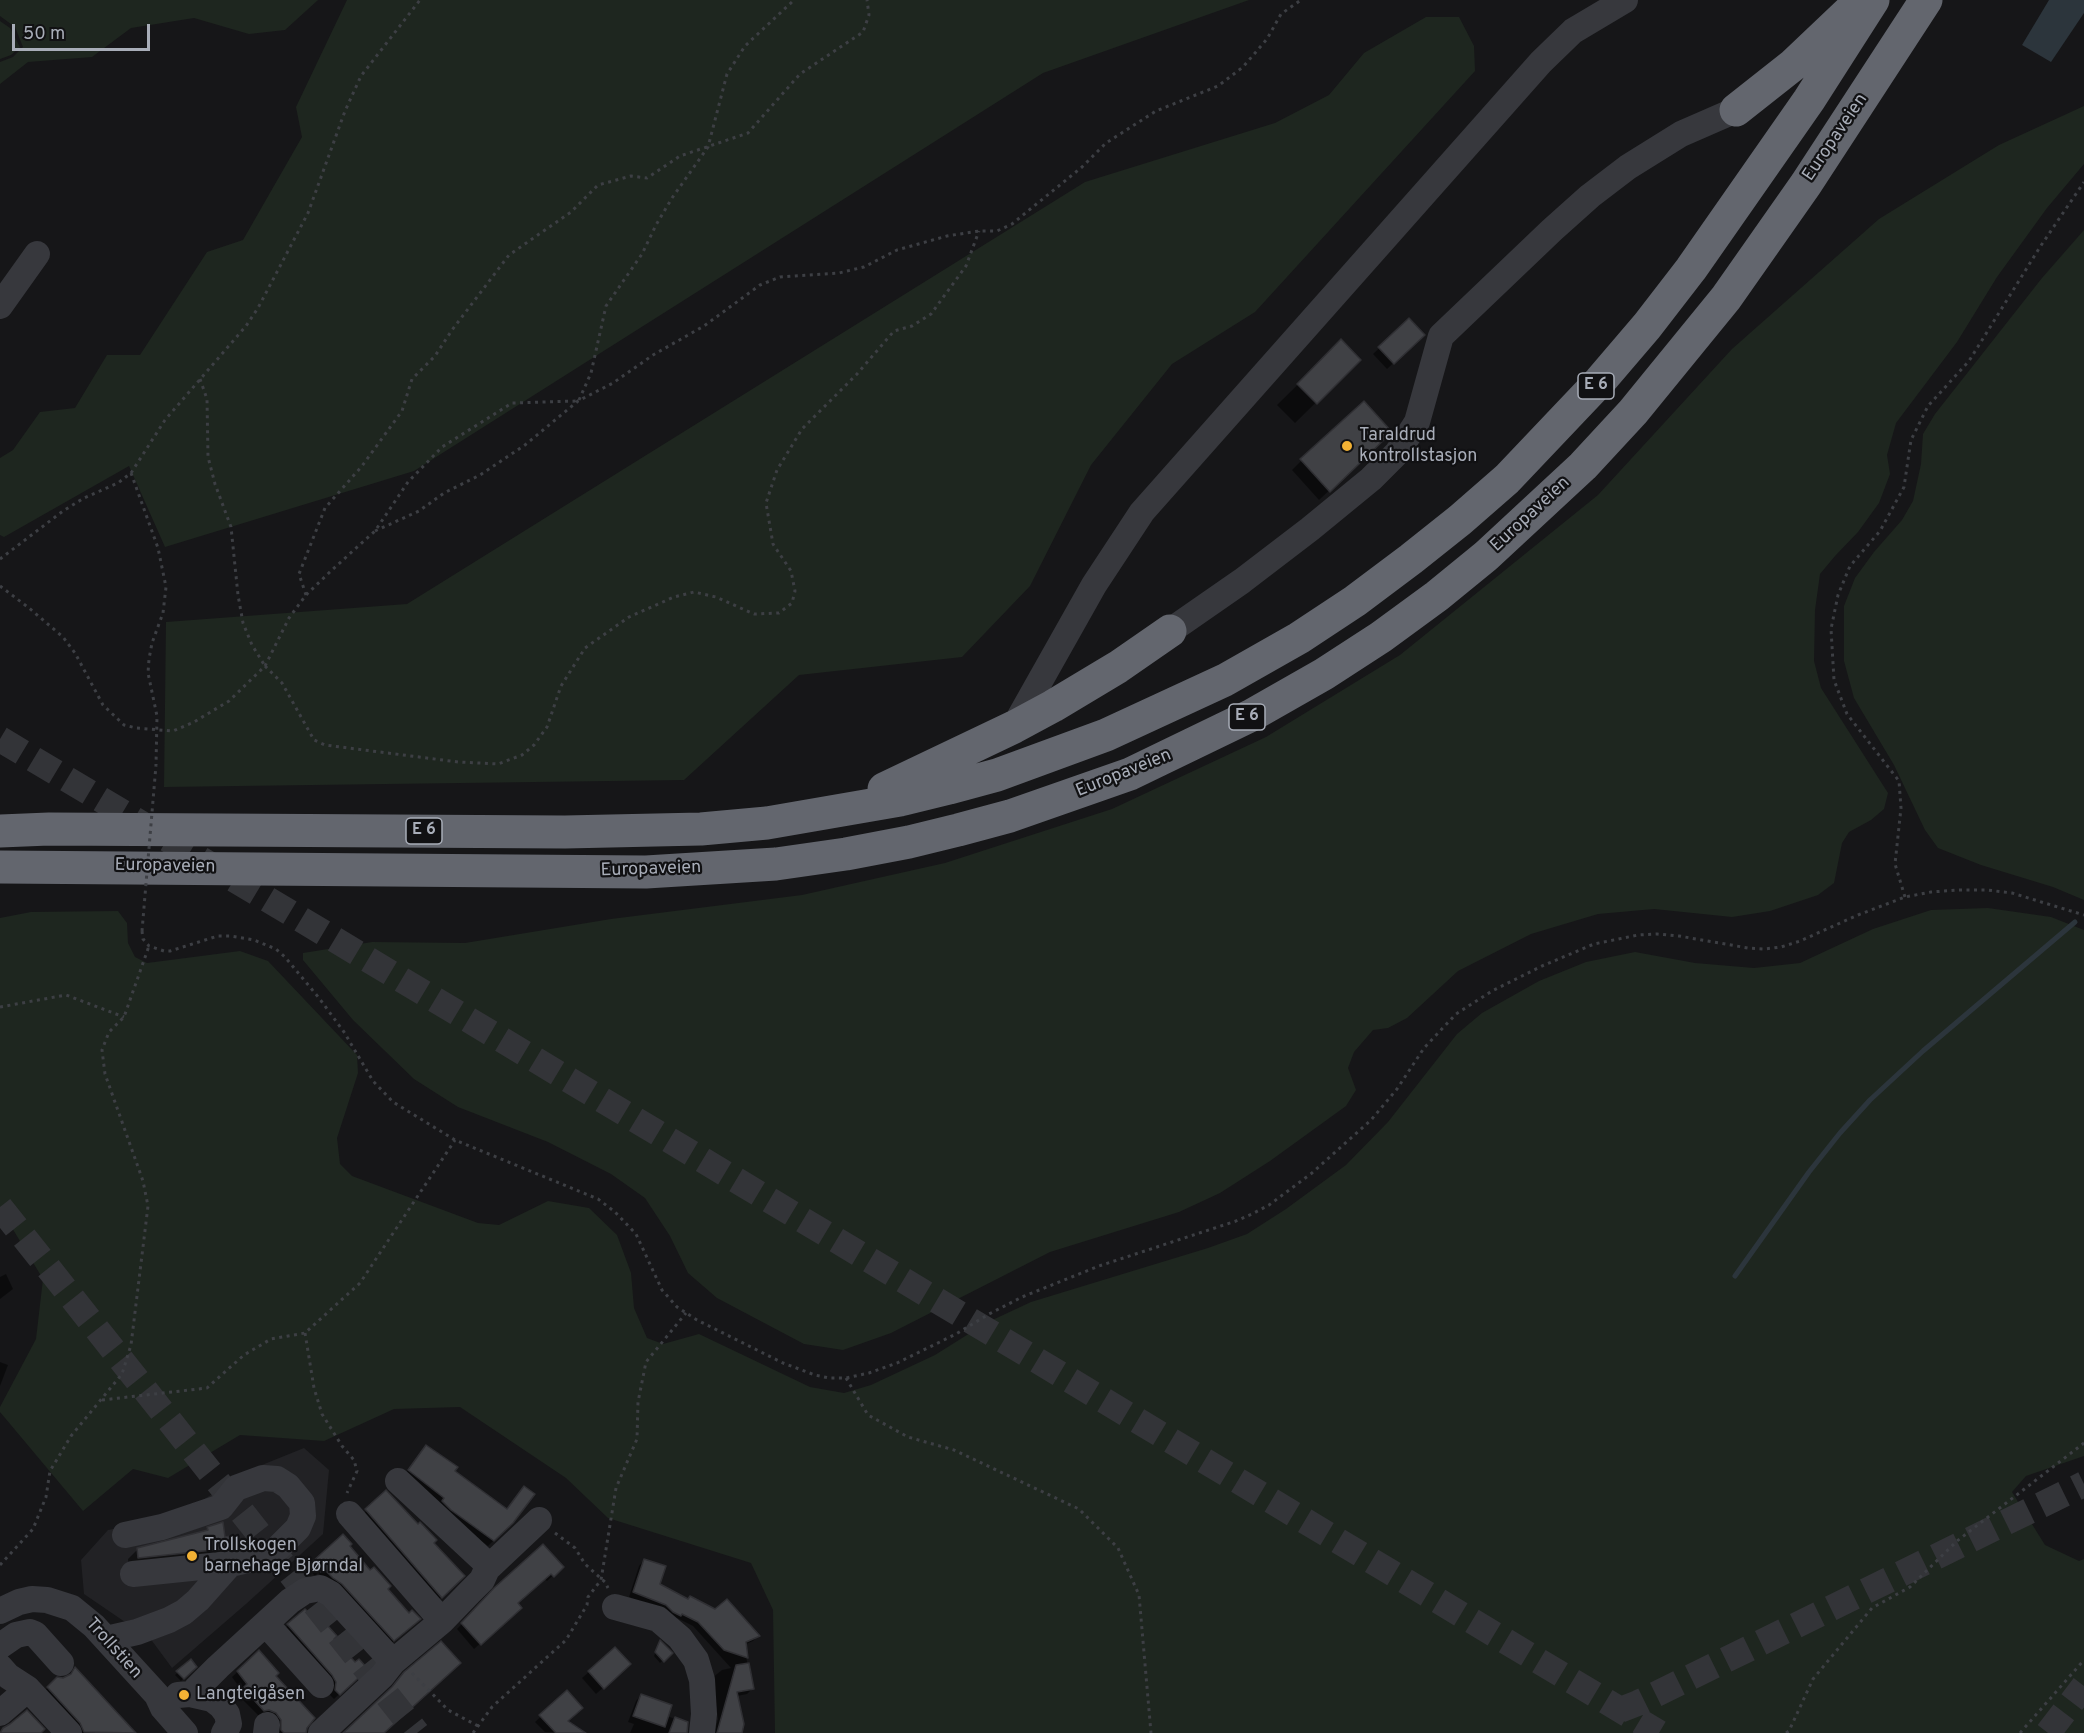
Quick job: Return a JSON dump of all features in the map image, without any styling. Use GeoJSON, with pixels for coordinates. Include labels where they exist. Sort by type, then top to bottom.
{"type":"FeatureCollection","features":[{"type":"Feature","properties":{"kind":"highway"},"geometry":{"type":"LineString","coordinates":[[1736,110],[1793,65],[1861,0]]}},
{"type":"Feature","properties":{"kind":"highway","name":"Europaveien"},"geometry":{"type":"LineString","coordinates":[[0,831],[49,829],[641,831],[701,829],[767,823],[900,800],[997,775],[1106,735],[1235,675],[1299,638],[1355,601],[1411,559],[1506,479],[1600,381],[1647,326],[1731,214],[1809,100],[1873,0]]}},
{"type":"Feature","properties":{"kind":"highway","name":"Europaveien"},"geometry":{"type":"LineString","coordinates":[[0,867],[646,872],[776,864],[846,854],[958,830],[1010,816],[1130,774],[1252,715],[1324,674],[1381,637],[1486,556],[1584,466],[1647,396],[1726,298],[1806,184],[1926,0]]}},
{"type":"Feature","properties":{"kind":"highway","name":"E 6"},"geometry":{"type":"LineString","coordinates":[[836,812],[1014,727],[1118,667],[1170,631]]}},
{"type":"Feature","properties":{"kind":"street"},"geometry":{"type":"LineString","coordinates":[[1014,727],[1094,585],[1142,512],[1541,62],[1573,31],[1625,0]]}},
{"type":"Feature","properties":{"kind":"street"},"geometry":{"type":"LineString","coordinates":[[1170,631],[1310,530],[1371,479],[1397,453],[1417,422],[1441,336],[1552,230],[1590,196],[1628,167],[1681,134],[1736,110]]}},
{"type":"Feature","properties":{"kind":"street"},"geometry":{"type":"LineString","coordinates":[[0,306],[37,254]]}},
{"type":"Feature","properties":{"kind":"street"},"geometry":{"type":"LineString","coordinates":[[125,1535],[162,1527],[220,1507],[236,1488],[263,1478],[277,1479],[288,1486],[302,1503],[303,1515],[298,1528],[278,1548],[262,1557],[230,1564],[133,1574]]}},
{"type":"Feature","properties":{"kind":"street"},"geometry":{"type":"LineString","coordinates":[[398,1481],[478,1553],[487,1569]]}},
{"type":"Feature","properties":{"kind":"street"},"geometry":{"type":"LineString","coordinates":[[349,1514],[442,1621]]}},
{"type":"Feature","properties":{"kind":"street"},"geometry":{"type":"LineString","coordinates":[[321,1733],[396,1660],[442,1621],[482,1580],[487,1569],[539,1521]]}},
{"type":"Feature","properties":{"kind":"street"},"geometry":{"type":"LineString","coordinates":[[106,1639],[152,1627],[184,1612],[198,1600],[230,1564]]}},
{"type":"Feature","properties":{"kind":"street"},"geometry":{"type":"LineString","coordinates":[[195,1695],[196,1689],[290,1601],[305,1591],[320,1588],[331,1594],[396,1660]]}},
{"type":"Feature","properties":{"kind":"street","name":"Trollstien"},"geometry":{"type":"LineString","coordinates":[[0,1611],[32,1599],[62,1603],[82,1615],[157,1695],[164,1708],[185,1733]]}},
{"type":"Feature","properties":{"kind":"street"},"geometry":{"type":"LineString","coordinates":[[615,1607],[658,1619],[670,1628],[696,1660],[702,1680],[704,1714],[702,1733]]}},
{"type":"Feature","properties":{"kind":"street"},"geometry":{"type":"LineString","coordinates":[[266,1623],[321,1685]]}},
{"type":"Feature","properties":{"kind":"street"},"geometry":{"type":"LineString","coordinates":[[0,1646],[16,1635],[30,1632],[35,1634],[61,1663]]}},
{"type":"Feature","properties":{"kind":"street"},"geometry":{"type":"LineString","coordinates":[[0,1667],[8,1676],[28,1689],[62,1730]]}},
{"type":"Feature","properties":{"kind":"street"},"geometry":{"type":"LineString","coordinates":[[0,1713],[28,1689]]}},
{"type":"Feature","properties":{"kind":"street"},"geometry":{"type":"LineString","coordinates":[[157,1695],[195,1695],[212,1699],[227,1713],[229,1724],[224,1733]]}},
{"type":"Feature","properties":{"kind":"path"},"geometry":{"type":"LineString","coordinates":[[0,558],[63,511],[84,498],[118,483],[131,473],[144,456],[157,431],[233,343],[258,308],[308,213],[345,111],[361,76],[420,0]]}},
{"type":"Feature","properties":{"kind":"path"},"geometry":{"type":"LineString","coordinates":[[579,401],[591,373],[606,306],[642,254],[672,198],[708,147],[727,74],[745,46],[794,0]]}},
{"type":"Feature","properties":{"kind":"path"},"geometry":{"type":"LineString","coordinates":[[306,596],[299,574],[325,508],[362,466],[402,411],[412,378],[435,356],[509,255],[572,212],[598,185],[631,176],[647,178],[680,156],[748,133],[800,74],[863,32],[869,15],[867,0]]}},
{"type":"Feature","properties":{"kind":"path"},"geometry":{"type":"LineString","coordinates":[[375,531],[419,511],[444,493],[480,475],[525,445],[579,401],[704,326],[760,285],[780,276],[839,273],[864,267],[897,250],[947,236],[997,231],[1012,224],[1082,167],[1106,143],[1156,111],[1218,87],[1243,67],[1267,39],[1281,14],[1301,0]]}},
{"type":"Feature","properties":{"kind":"path"},"geometry":{"type":"LineString","coordinates":[[1905,897],[1895,864],[1901,808],[1899,781],[1847,714],[1834,680],[1831,629],[1838,595],[1850,566],[1880,531],[1904,487],[1911,440],[1928,406],[1969,361],[2040,247],[2084,182]]}},
{"type":"Feature","properties":{"kind":"path"},"geometry":{"type":"LineString","coordinates":[[200,380],[207,399],[208,457],[231,527],[243,623],[252,645],[265,666],[282,683],[314,740],[326,745],[458,762],[498,764],[522,755],[534,745],[547,727],[561,686],[585,648],[629,617],[674,597],[694,592],[716,597],[754,614],[779,613],[792,603],[795,591],[791,571],[773,544],[766,503],[777,470],[802,429],[857,374],[894,331],[912,326],[932,314],[966,266],[979,231]]}},
{"type":"Feature","properties":{"kind":"path"},"geometry":{"type":"LineString","coordinates":[[0,586],[63,637],[75,653],[103,705],[113,716],[130,726],[173,731],[194,722],[229,701],[265,666],[289,618],[306,596],[333,568],[375,531],[408,482],[442,447],[512,404],[579,401]]}},
{"type":"Feature","properties":{"kind":"path"},"geometry":{"type":"LineString","coordinates":[[131,473],[158,548],[165,577],[165,604],[149,659],[148,673],[156,704],[158,731],[143,939],[157,950],[170,951],[218,936],[230,936],[254,940],[276,950],[285,957],[319,998],[344,1032],[379,1089],[393,1102],[454,1140],[598,1199],[615,1212],[636,1234],[662,1290],[677,1307],[783,1363],[815,1375],[846,1378],[869,1373],[905,1360],[1022,1297],[1099,1266],[1236,1221],[1269,1204],[1332,1156],[1371,1120],[1397,1089],[1424,1048],[1456,1014],[1492,991],[1542,966],[1594,945],[1638,935],[1679,936],[1748,948],[1781,947],[1800,941],[1865,911],[1905,897],[1931,892],[1987,890],[2012,893],[2084,915]]}},
{"type":"Feature","properties":{"kind":"path"},"geometry":{"type":"LineString","coordinates":[[0,1565],[33,1529],[46,1497],[50,1471],[71,1436],[122,1374],[131,1345],[148,1206],[143,1180],[105,1074],[102,1050],[109,1032],[124,1017],[149,946]]}},
{"type":"Feature","properties":{"kind":"path"},"geometry":{"type":"LineString","coordinates":[[0,1007],[66,995],[124,1017]]}},
{"type":"Feature","properties":{"kind":"path"},"geometry":{"type":"LineString","coordinates":[[100,1400],[207,1388],[244,1355],[271,1339],[305,1333],[360,1283],[454,1140]]}},
{"type":"Feature","properties":{"kind":"path"},"geometry":{"type":"LineString","coordinates":[[473,1733],[492,1707],[566,1640],[587,1605],[588,1598],[601,1580],[616,1488],[637,1439],[638,1402],[646,1362],[686,1313]]}},
{"type":"Feature","properties":{"kind":"path"},"geometry":{"type":"LineString","coordinates":[[305,1333],[314,1388],[322,1413],[342,1446],[354,1460],[357,1471],[344,1500],[344,1504],[351,1512],[349,1514]]}},
{"type":"Feature","properties":{"kind":"path"},"geometry":{"type":"LineString","coordinates":[[846,1378],[868,1415],[908,1437],[954,1450],[1078,1509],[1118,1548],[1139,1595],[1151,1733]]}},
{"type":"Feature","properties":{"kind":"path"},"geometry":{"type":"LineString","coordinates":[[1786,1733],[1813,1679],[1872,1608],[1910,1587],[1957,1541],[2084,1443]]}},
{"type":"Feature","properties":{"kind":"path"},"geometry":{"type":"LineString","coordinates":[[539,1521],[544,1527],[575,1548],[585,1564],[617,1599],[615,1607]]}},
{"type":"Feature","properties":{"kind":"path"},"geometry":{"type":"LineString","coordinates":[[396,1660],[448,1710],[478,1726]]}},
{"type":"Feature","properties":{"kind":"path"},"geometry":{"type":"LineString","coordinates":[[2020,1733],[2084,1660]]}},
{"type":"Feature","properties":{"kind":"shaded area"},"geometry":{"type":"Polygon","coordinates":[[[0,0],[318,0],[285,30],[249,34],[194,18],[131,28],[92,57],[28,62],[0,84],[0,62],[13,57],[23,47],[15,27],[0,16],[0,0]]]}},
{"type":"Feature","properties":{"kind":"shaded area"},"geometry":{"type":"Polygon","coordinates":[[[347,0],[1249,0],[1043,73],[414,471],[165,547],[129,466],[4,537],[0,535],[0,458],[13,450],[40,412],[75,408],[107,355],[140,355],[207,252],[243,240],[302,137],[296,107],[347,0]]]}},
{"type":"Feature","properties":{"kind":"shaded area"},"geometry":{"type":"Polygon","coordinates":[[[2049,0],[2084,0],[2084,13],[2051,62],[2022,45],[2049,0]]]}},
{"type":"Feature","properties":{"kind":"shaded area"},"geometry":{"type":"Polygon","coordinates":[[[1426,17],[1459,17],[1474,46],[1475,71],[1255,312],[1172,364],[1091,465],[1030,586],[962,657],[799,675],[684,780],[164,787],[166,622],[407,604],[1085,182],[1275,123],[1329,95],[1364,53],[1426,17]]]}},
{"type":"Feature","properties":{"kind":"shaded area"},"geometry":{"type":"Polygon","coordinates":[[[0,21],[10,28],[20,47],[11,55],[0,59],[0,21]]]}},
{"type":"Feature","properties":{"kind":"shaded area"},"geometry":{"type":"Polygon","coordinates":[[[2084,106],[2084,164],[2047,208],[1997,277],[1957,342],[1896,423],[1887,455],[1890,474],[1879,503],[1858,532],[1820,574],[1815,610],[1814,661],[1821,688],[1888,793],[1884,809],[1871,820],[1849,832],[1842,843],[1834,883],[1818,895],[1770,911],[1732,917],[1654,909],[1598,914],[1531,934],[1458,971],[1407,1018],[1388,1028],[1373,1030],[1354,1052],[1348,1068],[1356,1090],[1346,1106],[1270,1161],[1220,1193],[1179,1212],[1050,1252],[891,1333],[843,1350],[804,1344],[717,1298],[688,1273],[670,1236],[645,1198],[611,1174],[548,1142],[458,1107],[414,1079],[353,1020],[303,960],[303,953],[372,942],[465,943],[611,919],[802,895],[945,863],[1112,809],[1266,737],[1400,655],[1598,495],[1732,349],[1879,219],[1999,145],[2084,106]]]}},
{"type":"Feature","properties":{"kind":"shaded area"},"geometry":{"type":"Polygon","coordinates":[[[2084,230],[2084,900],[2053,887],[1981,865],[1938,848],[1925,830],[1894,765],[1854,698],[1844,661],[1844,606],[1855,578],[1902,520],[1913,501],[1921,464],[1923,434],[1935,414],[2042,278],[2084,230]]]}},
{"type":"Feature","properties":{"kind":"shaded area"},"geometry":{"type":"Polygon","coordinates":[[[1988,908],[2051,917],[2084,930],[2084,1456],[2026,1476],[2012,1492],[2045,1545],[2079,1561],[2084,1559],[2084,1733],[775,1733],[773,1610],[751,1563],[608,1518],[566,1478],[460,1407],[394,1409],[324,1441],[240,1435],[168,1478],[133,1469],[83,1511],[0,1412],[0,1407],[36,1339],[43,1279],[0,1208],[0,918],[31,912],[118,911],[127,923],[128,943],[135,957],[147,963],[240,951],[268,961],[357,1055],[358,1073],[337,1138],[340,1164],[352,1176],[478,1223],[499,1225],[548,1201],[589,1208],[617,1235],[631,1273],[634,1308],[647,1338],[663,1344],[699,1334],[810,1387],[844,1393],[871,1385],[935,1355],[986,1323],[1031,1302],[1247,1234],[1346,1165],[1388,1122],[1457,1034],[1482,1013],[1539,981],[1586,962],[1635,952],[1695,963],[1754,968],[1800,963],[1873,929],[1931,910],[1988,908]]]}},
{"type":"Feature","properties":{"kind":"shaded area","name":"Trollskogen barnehage Bjørndal"},"geometry":{"type":"Polygon","coordinates":[[[304,1448],[329,1470],[323,1534],[172,1668],[147,1634],[84,1594],[81,1560],[108,1530],[176,1517],[252,1469],[304,1448]]]}},
{"type":"Feature","properties":{"kind":"building"},"geometry":{"type":"Polygon","coordinates":[[[1409,318],[1425,335],[1394,364],[1378,347],[1409,318]]]}},
{"type":"Feature","properties":{"kind":"building"},"geometry":{"type":"Polygon","coordinates":[[[1341,339],[1361,360],[1317,404],[1297,384],[1341,339]]]}},
{"type":"Feature","properties":{"kind":"building","name":"Taraldrud kontrollstasjon"},"geometry":{"type":"Polygon","coordinates":[[[1364,401],[1392,432],[1330,492],[1300,459],[1364,401]]]}},
{"type":"Feature","properties":{"kind":"building"},"geometry":{"type":"Polygon","coordinates":[[[426,1445],[458,1467],[455,1471],[507,1509],[524,1486],[535,1494],[513,1523],[494,1541],[451,1510],[442,1501],[444,1498],[408,1470],[426,1445]]]}},
{"type":"Feature","properties":{"kind":"building"},"geometry":{"type":"Polygon","coordinates":[[[386,1490],[418,1524],[420,1522],[437,1540],[434,1543],[465,1576],[442,1598],[365,1509],[386,1490]]]}},
{"type":"Feature","properties":{"kind":"building"},"geometry":{"type":"Polygon","coordinates":[[[223,1522],[225,1537],[231,1536],[232,1548],[138,1558],[137,1548],[208,1530],[207,1527],[223,1522]]]}},
{"type":"Feature","properties":{"kind":"building"},"geometry":{"type":"Polygon","coordinates":[[[343,1534],[370,1570],[374,1567],[391,1586],[388,1589],[409,1613],[412,1610],[421,1619],[394,1641],[342,1584],[324,1569],[321,1572],[312,1562],[343,1534]]]}},
{"type":"Feature","properties":{"kind":"building"},"geometry":{"type":"Polygon","coordinates":[[[543,1544],[564,1567],[554,1577],[551,1574],[518,1603],[522,1608],[481,1645],[461,1623],[494,1588],[543,1544]]]}},
{"type":"Feature","properties":{"kind":"building"},"geometry":{"type":"Polygon","coordinates":[[[644,1559],[666,1566],[660,1584],[688,1599],[690,1596],[715,1609],[727,1599],[760,1636],[746,1642],[748,1658],[724,1650],[698,1622],[673,1612],[666,1605],[633,1592],[644,1559]]]}},
{"type":"Feature","properties":{"kind":"building"},"geometry":{"type":"Polygon","coordinates":[[[305,1609],[317,1620],[320,1617],[337,1636],[334,1639],[355,1662],[359,1659],[368,1669],[340,1695],[335,1690],[336,1682],[332,1675],[287,1624],[305,1609]]]}},
{"type":"Feature","properties":{"kind":"building"},"geometry":{"type":"Polygon","coordinates":[[[660,1640],[673,1653],[664,1662],[655,1652],[660,1640]]]}},
{"type":"Feature","properties":{"kind":"building"},"geometry":{"type":"Polygon","coordinates":[[[441,1641],[461,1663],[384,1733],[343,1733],[392,1687],[404,1672],[441,1641]]]}},
{"type":"Feature","properties":{"kind":"building"},"geometry":{"type":"Polygon","coordinates":[[[615,1647],[631,1664],[604,1689],[588,1671],[615,1647]]]}},
{"type":"Feature","properties":{"kind":"building"},"geometry":{"type":"Polygon","coordinates":[[[259,1650],[279,1673],[276,1676],[315,1718],[306,1733],[284,1733],[281,1730],[281,1720],[276,1713],[269,1710],[264,1711],[243,1688],[247,1684],[237,1671],[259,1650]]]}},
{"type":"Feature","properties":{"kind":"building"},"geometry":{"type":"Polygon","coordinates":[[[191,1659],[197,1667],[184,1679],[176,1671],[191,1659]]]}},
{"type":"Feature","properties":{"kind":"building"},"geometry":{"type":"Polygon","coordinates":[[[749,1663],[754,1689],[737,1692],[744,1724],[742,1733],[717,1733],[736,1665],[749,1663]]]}},
{"type":"Feature","properties":{"kind":"building"},"geometry":{"type":"Polygon","coordinates":[[[75,1667],[136,1733],[84,1732],[80,1723],[47,1687],[57,1677],[63,1678],[71,1674],[75,1667]]]}},
{"type":"Feature","properties":{"kind":"building"},"geometry":{"type":"Polygon","coordinates":[[[567,1690],[583,1708],[568,1721],[586,1733],[556,1733],[539,1715],[567,1690]]]}},
{"type":"Feature","properties":{"kind":"building"},"geometry":{"type":"Polygon","coordinates":[[[641,1694],[672,1705],[665,1727],[633,1716],[641,1694]]]}},
{"type":"Feature","properties":{"kind":"building"},"geometry":{"type":"Polygon","coordinates":[[[27,1710],[45,1729],[41,1733],[0,1733],[3,1728],[27,1710]]]}},
{"type":"Feature","properties":{"kind":"building"},"geometry":{"type":"Polygon","coordinates":[[[675,1717],[688,1722],[687,1733],[669,1733],[675,1717]]]}},
{"type":"Feature","properties":{"kind":"waterway"},"geometry":{"type":"LineString","coordinates":[[1735,1276],[1809,1172],[1870,1100],[1923,1051],[2075,922]]}},
{"type":"Feature","properties":{"kind":"tunnel"},"geometry":{"type":"LineString","coordinates":[[0,739],[1659,1733]]}},
{"type":"Feature","properties":{"kind":"tunnel"},"geometry":{"type":"LineString","coordinates":[[0,1207],[417,1733]]}},
{"type":"Feature","properties":{"kind":"tunnel"},"geometry":{"type":"LineString","coordinates":[[1620,1710],[2084,1484]]}},
{"type":"Feature","properties":{"kind":"tunnel"},"geometry":{"type":"LineString","coordinates":[[2048,1733],[2084,1686]]}},
{"type":"Feature","properties":{"kind":"place","name":"Taraldrud kontrollstasjon"},"geometry":{"type":"Point","coordinates":[1347,446]}},
{"type":"Feature","properties":{"kind":"place","name":"Trollskogen barnehage Bjørndal"},"geometry":{"type":"Point","coordinates":[192,1556]}},
{"type":"Feature","properties":{"kind":"place","name":"Langteigåsen"},"geometry":{"type":"Point","coordinates":[184,1695]}}]}
